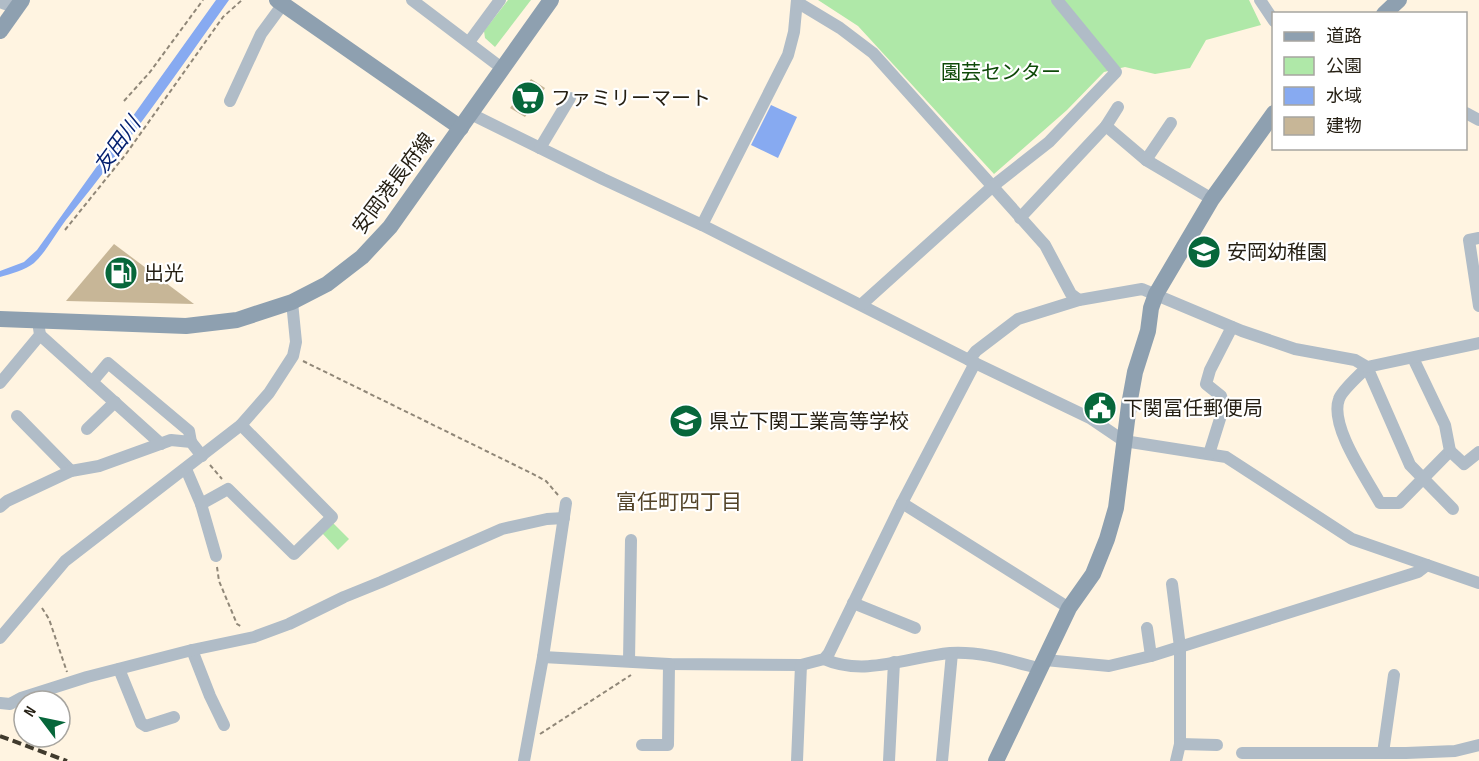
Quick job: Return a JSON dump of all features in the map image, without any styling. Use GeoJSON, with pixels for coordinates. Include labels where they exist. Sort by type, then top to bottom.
{"type":"FeatureCollection","features":[{"type":"Feature","properties":{"kind":"street"},"geometry":{"type":"LineString","coordinates":[[412,0],[503,69]]}},
{"type":"Feature","properties":{"kind":"street"},"geometry":{"type":"LineString","coordinates":[[469,42],[500,0]]}},
{"type":"Feature","properties":{"kind":"street","name":"安岡港長府線"},"geometry":{"type":"LineString","coordinates":[[0,319],[39,328],[186,326],[237,320],[292,302],[327,284],[362,257],[390,227],[551,0]]}},
{"type":"Feature","properties":{"kind":"street"},"geometry":{"type":"LineString","coordinates":[[862,304],[993,186],[1049,142],[1116,72],[1057,0]]}},
{"type":"Feature","properties":{"kind":"street"},"geometry":{"type":"LineString","coordinates":[[1260,0],[1272,18]]}},
{"type":"Feature","properties":{"kind":"street"},"geometry":{"type":"LineString","coordinates":[[1386,12],[1399,0]]}},
{"type":"Feature","properties":{"kind":"street"},"geometry":{"type":"LineString","coordinates":[[702,225],[788,55],[794,32],[797,1],[840,28],[873,53],[1045,245],[1071,294],[1078,300]]}},
{"type":"Feature","properties":{"kind":"street"},"geometry":{"type":"LineString","coordinates":[[0,2],[19,4],[0,31]]}},
{"type":"Feature","properties":{"kind":"street"},"geometry":{"type":"LineString","coordinates":[[230,101],[261,34],[288,3],[461,128]]}},
{"type":"Feature","properties":{"kind":"street"},"geometry":{"type":"LineString","coordinates":[[540,148],[570,98]]}},
{"type":"Feature","properties":{"kind":"street"},"geometry":{"type":"LineString","coordinates":[[1020,219],[1106,126],[1118,107]]}},
{"type":"Feature","properties":{"kind":"street"},"geometry":{"type":"LineString","coordinates":[[471,114],[702,225],[1090,418],[1124,441],[1226,457],[1352,539],[1479,583]]}},
{"type":"Feature","properties":{"kind":"street"},"geometry":{"type":"LineString","coordinates":[[996,761],[1069,608],[1093,574],[1107,539],[1116,508],[1135,372],[1148,331],[1151,308],[1156,294],[1212,199],[1272,116]]}},
{"type":"Feature","properties":{"kind":"street"},"geometry":{"type":"LineString","coordinates":[[1146,160],[1171,123]]}},
{"type":"Feature","properties":{"kind":"street"},"geometry":{"type":"LineString","coordinates":[[1106,126],[1146,160],[1212,199]]}},
{"type":"Feature","properties":{"kind":"street"},"geometry":{"type":"LineString","coordinates":[[1479,238],[1469,240],[1479,306]]}},
{"type":"Feature","properties":{"kind":"street"},"geometry":{"type":"LineString","coordinates":[[543,657],[669,664],[801,665],[824,659],[829,653],[976,351],[1018,319],[1078,300],[1142,289],[1232,327],[1295,349],[1355,360],[1367,367],[1410,465],[1453,509]]}},
{"type":"Feature","properties":{"kind":"street"},"geometry":{"type":"LineString","coordinates":[[0,638],[65,561],[241,425],[269,393],[293,356],[296,342],[292,302]]}},
{"type":"Feature","properties":{"kind":"street"},"geometry":{"type":"LineString","coordinates":[[1209,454],[1224,406],[1221,396],[1206,384],[1209,370],[1232,327]]}},
{"type":"Feature","properties":{"kind":"street"},"geometry":{"type":"LineString","coordinates":[[0,383],[39,328],[92,382],[161,444]]}},
{"type":"Feature","properties":{"kind":"street"},"geometry":{"type":"LineString","coordinates":[[1450,451],[1399,503],[1380,503],[1342,433],[1337,412],[1339,398],[1367,367],[1479,343]]}},
{"type":"Feature","properties":{"kind":"street"},"geometry":{"type":"LineString","coordinates":[[1413,358],[1445,425],[1450,451],[1464,464],[1479,452]]}},
{"type":"Feature","properties":{"kind":"street"},"geometry":{"type":"LineString","coordinates":[[92,382],[108,363],[189,431],[191,442],[202,456]]}},
{"type":"Feature","properties":{"kind":"street"},"geometry":{"type":"LineString","coordinates":[[87,429],[115,402]]}},
{"type":"Feature","properties":{"kind":"street"},"geometry":{"type":"LineString","coordinates":[[17,416],[71,471]]}},
{"type":"Feature","properties":{"kind":"street"},"geometry":{"type":"LineString","coordinates":[[201,504],[228,489],[294,554],[332,517],[241,425]]}},
{"type":"Feature","properties":{"kind":"street"},"geometry":{"type":"LineString","coordinates":[[2,500],[71,471],[99,466],[171,440],[191,442]]}},
{"type":"Feature","properties":{"kind":"street"},"geometry":{"type":"LineString","coordinates":[[186,469],[201,504],[216,556]]}},
{"type":"Feature","properties":{"kind":"street"},"geometry":{"type":"LineString","coordinates":[[524,761],[543,657],[566,503]]}},
{"type":"Feature","properties":{"kind":"street"},"geometry":{"type":"LineString","coordinates":[[902,503],[1069,608]]}},
{"type":"Feature","properties":{"kind":"street"},"geometry":{"type":"LineString","coordinates":[[0,704],[9,704],[69,682],[192,650],[254,637],[289,624],[344,597],[502,529],[547,519],[564,518]]}},
{"type":"Feature","properties":{"kind":"street"},"geometry":{"type":"LineString","coordinates":[[629,661],[631,540]]}},
{"type":"Feature","properties":{"kind":"street"},"geometry":{"type":"LineString","coordinates":[[824,659],[837,665],[867,667],[952,653],[989,655],[1043,664],[1109,666],[1151,656],[1418,572],[1427,565]]}},
{"type":"Feature","properties":{"kind":"street"},"geometry":{"type":"LineString","coordinates":[[1172,584],[1180,647],[1180,744],[1176,761]]}},
{"type":"Feature","properties":{"kind":"street"},"geometry":{"type":"LineString","coordinates":[[853,603],[915,628]]}},
{"type":"Feature","properties":{"kind":"street"},"geometry":{"type":"LineString","coordinates":[[1148,628],[1151,656]]}},
{"type":"Feature","properties":{"kind":"street"},"geometry":{"type":"LineString","coordinates":[[192,650],[224,725]]}},
{"type":"Feature","properties":{"kind":"street"},"geometry":{"type":"LineString","coordinates":[[942,761],[952,653]]}},
{"type":"Feature","properties":{"kind":"street"},"geometry":{"type":"LineString","coordinates":[[890,761],[894,662]]}},
{"type":"Feature","properties":{"kind":"street"},"geometry":{"type":"LineString","coordinates":[[642,746],[668,745],[669,664]]}},
{"type":"Feature","properties":{"kind":"street"},"geometry":{"type":"LineString","coordinates":[[794,756],[801,665]]}},
{"type":"Feature","properties":{"kind":"street"},"geometry":{"type":"LineString","coordinates":[[119,669],[141,723],[146,726],[174,717]]}},
{"type":"Feature","properties":{"kind":"street"},"geometry":{"type":"LineString","coordinates":[[1383,753],[1394,675]]}},
{"type":"Feature","properties":{"kind":"street"},"geometry":{"type":"LineString","coordinates":[[1180,744],[1217,745]]}},
{"type":"Feature","properties":{"kind":"street"},"geometry":{"type":"LineString","coordinates":[[1249,750],[1291,748],[1383,753],[1455,751],[1479,745]]}},
{"type":"Feature","properties":{"kind":"path"},"geometry":{"type":"LineString","coordinates":[[124,101],[150,72],[203,0]]}},
{"type":"Feature","properties":{"kind":"path"},"geometry":{"type":"LineString","coordinates":[[65,230],[126,154],[224,17],[242,0]]}},
{"type":"Feature","properties":{"kind":"path"},"geometry":{"type":"LineString","coordinates":[[293,356],[546,481],[566,503]]}},
{"type":"Feature","properties":{"kind":"path"},"geometry":{"type":"LineString","coordinates":[[202,456],[228,484],[228,489]]}},
{"type":"Feature","properties":{"kind":"path"},"geometry":{"type":"LineString","coordinates":[[216,556],[219,581],[237,624],[254,637]]}},
{"type":"Feature","properties":{"kind":"path"},"geometry":{"type":"LineString","coordinates":[[35,598],[49,619],[60,647],[69,682]]}},
{"type":"Feature","properties":{"kind":"path"},"geometry":{"type":"LineString","coordinates":[[528,742],[632,674]]}},
{"type":"Feature","properties":{"kind":"green space"},"geometry":{"type":"Polygon","coordinates":[[[508,0],[531,0],[495,47],[485,38],[484,31],[508,0]]]}},
{"type":"Feature","properties":{"kind":"green space","name":"園芸センター"},"geometry":{"type":"Polygon","coordinates":[[[818,0],[1249,0],[1261,25],[1206,40],[1190,68],[1155,74],[1125,67],[1104,72],[1067,110],[994,174],[858,26],[818,0]]]}},
{"type":"Feature","properties":{"kind":"green space"},"geometry":{"type":"Polygon","coordinates":[[[333,523],[349,539],[338,550],[322,533],[333,523]]]}},
{"type":"Feature","properties":{"kind":"water","name":"友田川"},"geometry":{"type":"Polygon","coordinates":[[[216,0],[229,0],[44,252],[34,263],[18,272],[0,277],[0,271],[24,262],[37,250],[216,0]]]}},
{"type":"Feature","properties":{"kind":"water"},"geometry":{"type":"Polygon","coordinates":[[[771,105],[797,117],[778,158],[751,145],[771,105]]]}},
{"type":"Feature","properties":{"kind":"building","name":"ファミリーマート"},"geometry":{"type":"Polygon","coordinates":[[[531,79],[545,88],[525,117],[510,108],[531,79]]]}},
{"type":"Feature","properties":{"kind":"building","name":"出光"},"geometry":{"type":"Polygon","coordinates":[[[114,244],[194,304],[66,301],[114,244]]]}},
{"type":"Feature","properties":{"kind":"railway"},"geometry":{"type":"LineString","coordinates":[[0,736],[67,761]]}},
{"type":"Feature","properties":{"kind":"place","name":"ファミリーマート"},"geometry":{"type":"Point","coordinates":[528,98]}},
{"type":"Feature","properties":{"kind":"place","name":"安岡幼稚園"},"geometry":{"type":"Point","coordinates":[1204,252]}},
{"type":"Feature","properties":{"kind":"place","name":"出光"},"geometry":{"type":"Point","coordinates":[121,273]}},
{"type":"Feature","properties":{"kind":"place","name":"下関冨任郵便局"},"geometry":{"type":"Point","coordinates":[1100,408]}},
{"type":"Feature","properties":{"kind":"place","name":"県立下関工業高等学校"},"geometry":{"type":"Point","coordinates":[686,421]}},
{"type":"Feature","properties":{"kind":"district","name":"富任町四丁目"},"geometry":{"type":"Point","coordinates":[679,502]}}]}
